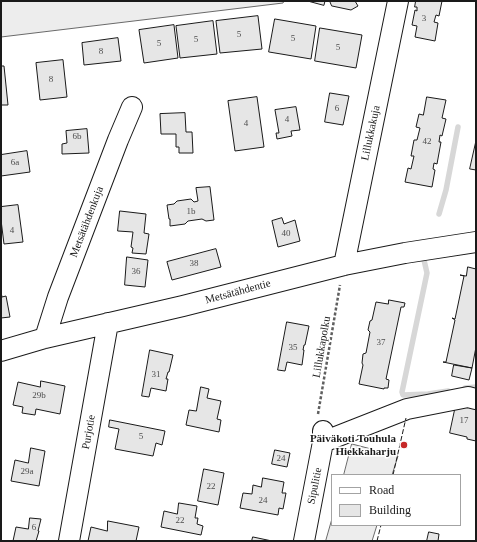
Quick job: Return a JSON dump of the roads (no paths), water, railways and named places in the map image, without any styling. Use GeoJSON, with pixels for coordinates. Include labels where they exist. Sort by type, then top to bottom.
{"type":"FeatureCollection","features":[{"type":"Feature","properties":{"kind":"street","name":"Lillukkakuja"},"geometry":{"type":"LineString","coordinates":[[344,265],[398,1]]}},
{"type":"Feature","properties":{"kind":"street","name":"Metsätähdenkuja"},"geometry":{"type":"LineString","coordinates":[[45,338],[58,297],[132,107]]}},
{"type":"Feature","properties":{"kind":"street","name":"Metsätähdentie"},"geometry":{"type":"LineString","coordinates":[[1,350],[344,265],[405,253],[476,242]]}},
{"type":"Feature","properties":{"kind":"street","name":"Purjotie"},"geometry":{"type":"LineString","coordinates":[[69,541],[108,323]]}},
{"type":"Feature","properties":{"kind":"street","name":"Sipulitie"},"geometry":{"type":"LineString","coordinates":[[304,541],[323,436],[408,410],[468,397],[476,399]]}},
{"type":"Feature","properties":{"kind":"waterway"},"geometry":{"type":"LineString","coordinates":[[439,214],[446,190],[458,127]]}},
{"type":"Feature","properties":{"kind":"waterway"},"geometry":{"type":"LineString","coordinates":[[424,260],[427,273],[402,392],[403,395],[428,394],[448,391]]}},
{"type":"Feature","properties":{"kind":"waterway"},"geometry":{"type":"LineString","coordinates":[[465,388],[476,387]]}},
{"type":"Feature","properties":{"kind":"place","name":"Päiväkoti Touhula Hiekkaharju"},"geometry":{"type":"Point","coordinates":[404,445]}}]}
